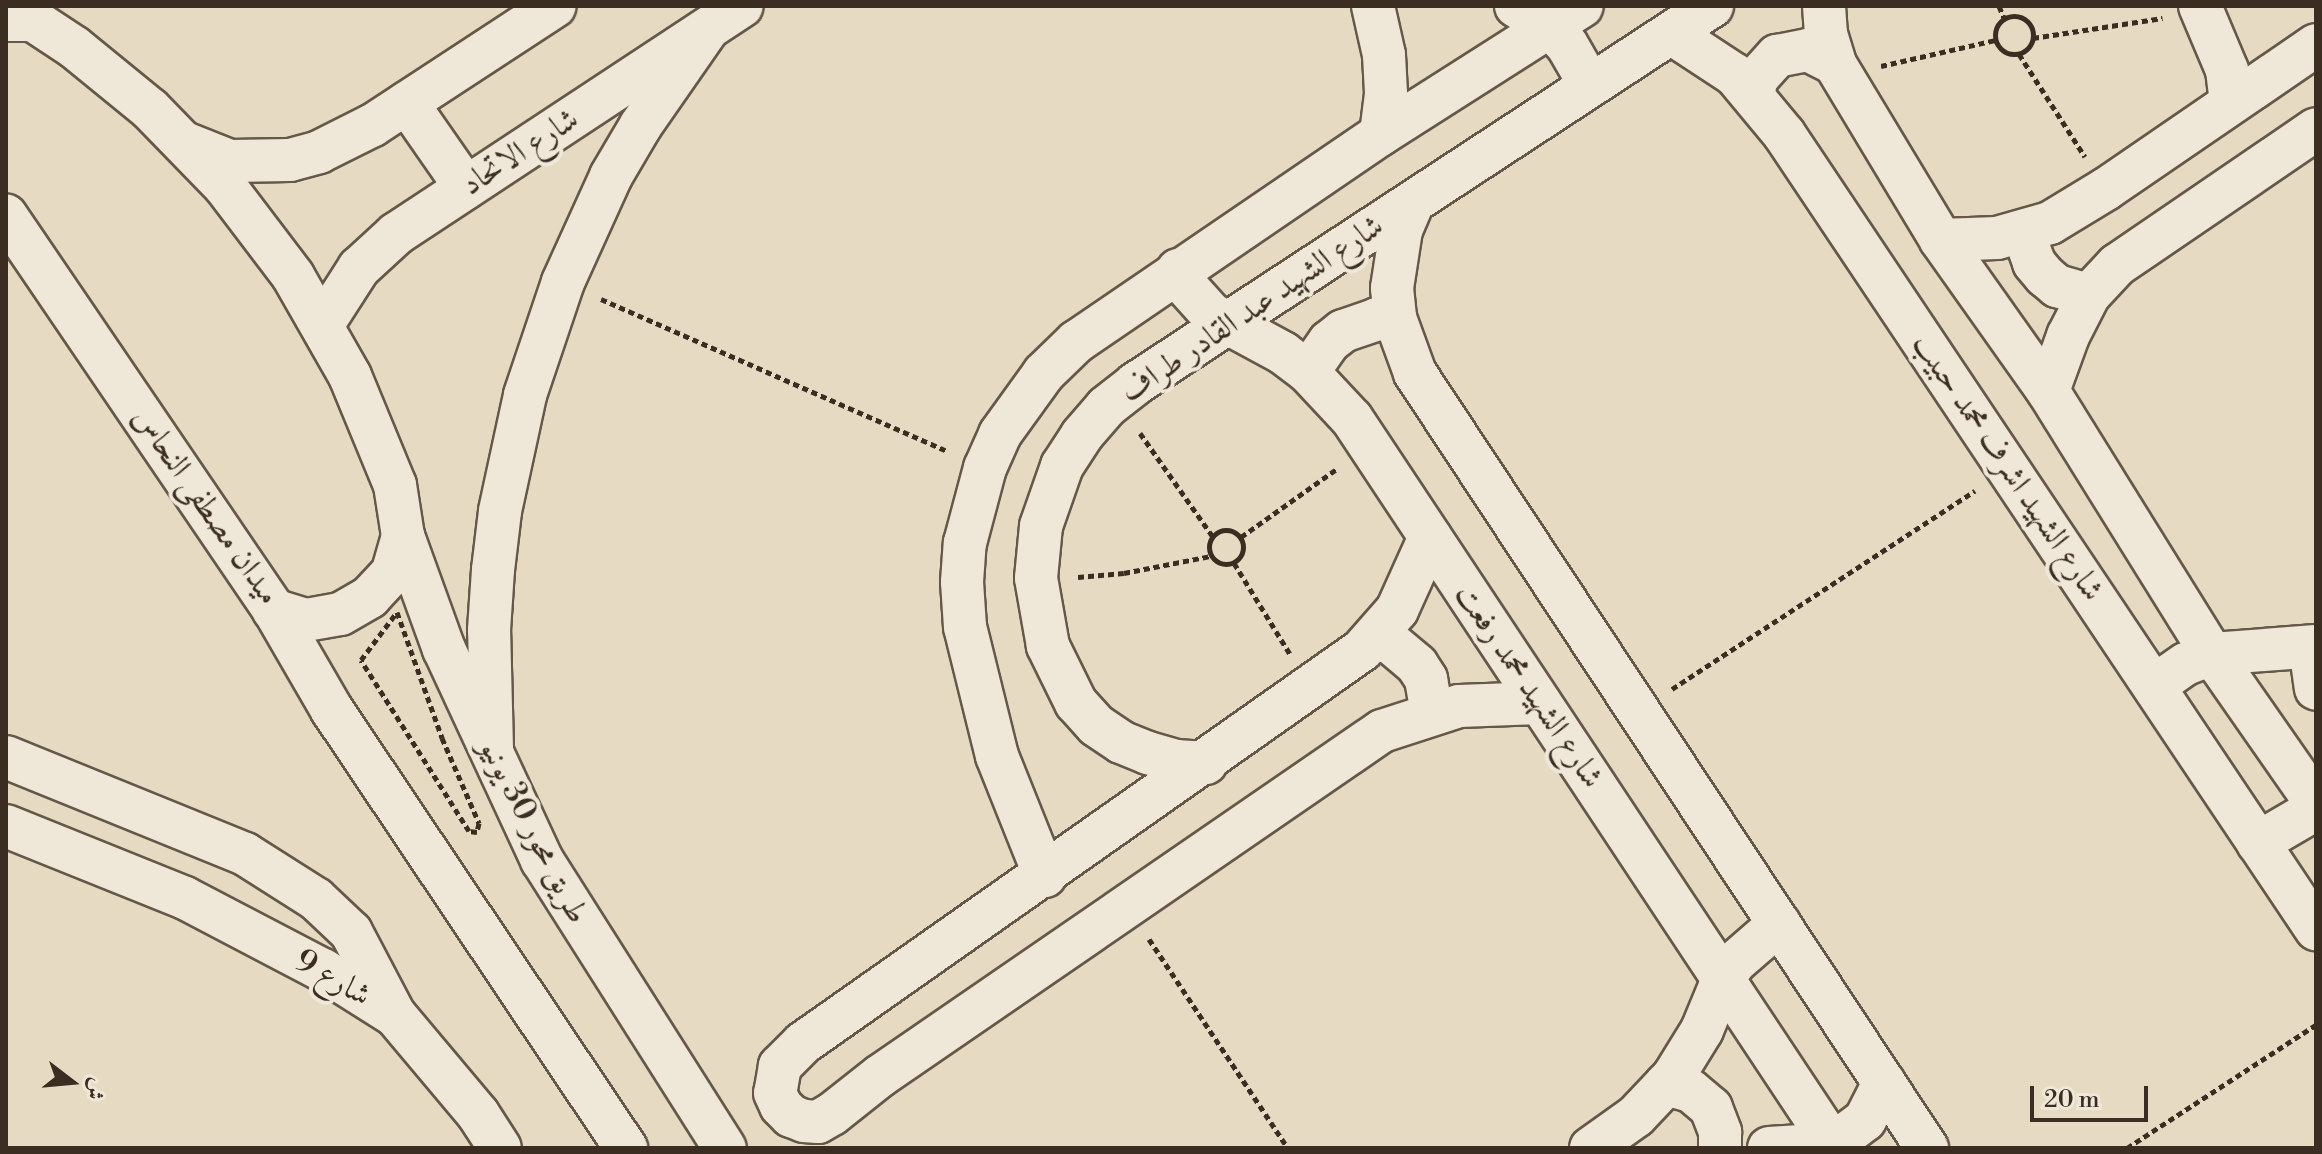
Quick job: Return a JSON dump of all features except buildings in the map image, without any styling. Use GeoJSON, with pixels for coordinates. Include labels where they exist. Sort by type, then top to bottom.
{"type":"FeatureCollection","features":[{"type":"Feature","properties":{"kind":"street"},"geometry":{"type":"LineString","coordinates":[[185,144],[230,161],[290,160],[341,143],[555,6]]}},
{"type":"Feature","properties":{"kind":"street","name":"شارع الاتحاد"},"geometry":{"type":"LineString","coordinates":[[323,324],[342,291],[379,249],[742,6]]}},
{"type":"Feature","properties":{"kind":"street"},"geometry":{"type":"LineString","coordinates":[[1373,6],[1384,55],[1386,94],[1381,134]]}},
{"type":"Feature","properties":{"kind":"street"},"geometry":{"type":"LineString","coordinates":[[1516,6],[1567,17]]}},
{"type":"Feature","properties":{"kind":"street","name":"شارع الشهيد عبد القادر طراف"},"geometry":{"type":"LineString","coordinates":[[1206,763],[1176,761],[1121,742],[1096,725],[1076,703],[1048,646],[1036,578],[1041,526],[1062,466],[1082,435],[1116,399],[1227,323],[1712,6]]}},
{"type":"Feature","properties":{"kind":"street"},"geometry":{"type":"LineString","coordinates":[[1824,6],[1826,34],[1838,69],[1941,240],[2048,391],[2212,654],[2316,806],[2258,843]]}},
{"type":"Feature","properties":{"kind":"street"},"geometry":{"type":"LineString","coordinates":[[2212,8],[2227,70],[2231,103]]}},
{"type":"Feature","properties":{"kind":"street","name":"ميدان مصطفى النحاس"},"geometry":{"type":"LineString","coordinates":[[6,216],[274,610],[306,620],[340,614],[360,603],[393,572],[403,536],[395,485],[374,430],[323,324],[260,229],[185,144],[113,77],[20,15]]}},
{"type":"Feature","properties":{"kind":"street"},"geometry":{"type":"LineString","coordinates":[[1045,876],[997,756],[965,627],[965,543],[985,468],[1000,434],[1044,373],[1076,342],[1381,134],[1567,17]]}},
{"type":"Feature","properties":{"kind":"street"},"geometry":{"type":"LineString","coordinates":[[1567,17],[1574,54],[1590,85]]}},
{"type":"Feature","properties":{"kind":"street"},"geometry":{"type":"LineString","coordinates":[[492,749],[489,630],[500,511],[525,395],[563,282],[611,176],[641,125],[707,30]]}},
{"type":"Feature","properties":{"kind":"street","name":"شارع الشهيد اشرف محمد حبيب"},"geometry":{"type":"LineString","coordinates":[[1671,33],[1715,60],[1753,94],[1784,134],[2316,929]]}},
{"type":"Feature","properties":{"kind":"street"},"geometry":{"type":"LineString","coordinates":[[1941,240],[1997,238],[2050,223],[2106,189],[2316,45]]}},
{"type":"Feature","properties":{"kind":"street"},"geometry":{"type":"LineString","coordinates":[[1753,94],[1766,65],[1777,56],[1808,50],[1838,69]]}},
{"type":"Feature","properties":{"kind":"street"},"geometry":{"type":"LineString","coordinates":[[407,103],[466,188]]}},
{"type":"Feature","properties":{"kind":"street"},"geometry":{"type":"LineString","coordinates":[[2048,391],[2068,336],[2089,295],[2139,246],[2316,129]]}},
{"type":"Feature","properties":{"kind":"street"},"geometry":{"type":"LineString","coordinates":[[1413,202],[1394,259],[1392,288],[1395,318],[1403,346],[1431,399],[1927,1148]]}},
{"type":"Feature","properties":{"kind":"street"},"geometry":{"type":"LineString","coordinates":[[2023,232],[2034,263],[2045,276],[2057,286],[2089,295]]}},
{"type":"Feature","properties":{"kind":"street","name":"شارع الشهيد محمد رفعت"},"geometry":{"type":"LineString","coordinates":[[1178,270],[1197,301],[1308,372],[1352,419],[1834,1146]]}},
{"type":"Feature","properties":{"kind":"street"},"geometry":{"type":"LineString","coordinates":[[1308,372],[1329,342],[1343,331],[1377,319],[1395,318]]}},
{"type":"Feature","properties":{"kind":"street","name":"طريق محور 30 يونيو"},"geometry":{"type":"LineString","coordinates":[[403,536],[444,649],[557,886],[725,1148]]}},
{"type":"Feature","properties":{"kind":"street"},"geometry":{"type":"LineString","coordinates":[[1430,537],[1410,587],[1374,638],[1342,668],[803,1043],[780,1066],[775,1079],[775,1093],[781,1106],[791,1116],[804,1121],[818,1122],[832,1114],[880,1076],[1358,744],[1432,712],[1486,703],[1540,703]]}},
{"type":"Feature","properties":{"kind":"street"},"geometry":{"type":"LineString","coordinates":[[274,610],[332,710],[626,1148]]}},
{"type":"Feature","properties":{"kind":"street"},"geometry":{"type":"LineString","coordinates":[[1374,638],[1391,643],[1417,665],[1426,679],[1432,712]]}},
{"type":"Feature","properties":{"kind":"street"},"geometry":{"type":"LineString","coordinates":[[2154,686],[2186,664],[2212,654],[2242,649],[2313,646],[2316,689]]}},
{"type":"Feature","properties":{"kind":"street","name":"شارع 9"},"geometry":{"type":"LineString","coordinates":[[6,757],[245,854],[316,899],[351,932],[394,1014]]}},
{"type":"Feature","properties":{"kind":"street","name":"شارع 9"},"geometry":{"type":"LineString","coordinates":[[6,826],[185,898],[323,970],[394,1014]]}},
{"type":"Feature","properties":{"kind":"street"},"geometry":{"type":"LineString","coordinates":[[1591,1148],[1636,1116],[1666,1084],[1702,1030],[1723,979],[1747,947],[1779,924]]}},
{"type":"Feature","properties":{"kind":"street"},"geometry":{"type":"LineString","coordinates":[[394,1014],[478,1114],[500,1148]]}},
{"type":"Feature","properties":{"kind":"street"},"geometry":{"type":"LineString","coordinates":[[1769,1148],[1834,1146],[1865,1120],[1884,1083]]}},
{"type":"Feature","properties":{"kind":"street"},"geometry":{"type":"LineString","coordinates":[[1666,1084],[1691,1091],[1711,1108],[1720,1132],[1720,1148]]}},
{"type":"Feature","properties":{"kind":"path"},"geometry":{"type":"LineString","coordinates":[[1999,6],[2004,18]]}},
{"type":"Feature","properties":{"kind":"path"},"geometry":{"type":"LineString","coordinates":[[2033,38],[2212,8]]}},
{"type":"Feature","properties":{"kind":"path"},"geometry":{"type":"LineString","coordinates":[[2021,17],[2032,30],[2033,38],[2026,51],[2019,54],[2004,52],[1995,40],[1996,27],[2004,18],[2021,17]]}},
{"type":"Feature","properties":{"kind":"path"},"geometry":{"type":"LineString","coordinates":[[1838,69],[1995,40]]}},
{"type":"Feature","properties":{"kind":"path"},"geometry":{"type":"LineString","coordinates":[[2019,54],[2106,189]]}},
{"type":"Feature","properties":{"kind":"path"},"geometry":{"type":"LineString","coordinates":[[563,282],[985,468]]}},
{"type":"Feature","properties":{"kind":"path"},"geometry":{"type":"LineString","coordinates":[[1116,399],[1213,537]]}},
{"type":"Feature","properties":{"kind":"path"},"geometry":{"type":"LineString","coordinates":[[1241,537],[1369,446]]}},
{"type":"Feature","properties":{"kind":"path"},"geometry":{"type":"LineString","coordinates":[[1637,711],[2009,469]]}},
{"type":"Feature","properties":{"kind":"path"},"geometry":{"type":"LineString","coordinates":[[1224,530],[1241,537],[1243,552],[1234,563],[1221,564],[1211,556],[1209,543],[1224,530]]}},
{"type":"Feature","properties":{"kind":"path"},"geometry":{"type":"LineString","coordinates":[[1036,578],[1124,573],[1211,556]]}},
{"type":"Feature","properties":{"kind":"path"},"geometry":{"type":"LineString","coordinates":[[1234,563],[1311,688]]}},
{"type":"Feature","properties":{"kind":"path"},"geometry":{"type":"LineString","coordinates":[[397,612],[442,738],[479,823],[477,832],[469,831],[361,660],[397,612]]}},
{"type":"Feature","properties":{"kind":"path"},"geometry":{"type":"LineString","coordinates":[[1126,905],[1288,1148]]}},
{"type":"Feature","properties":{"kind":"path"},"geometry":{"type":"LineString","coordinates":[[2127,1148],[2316,1025]]}}]}
